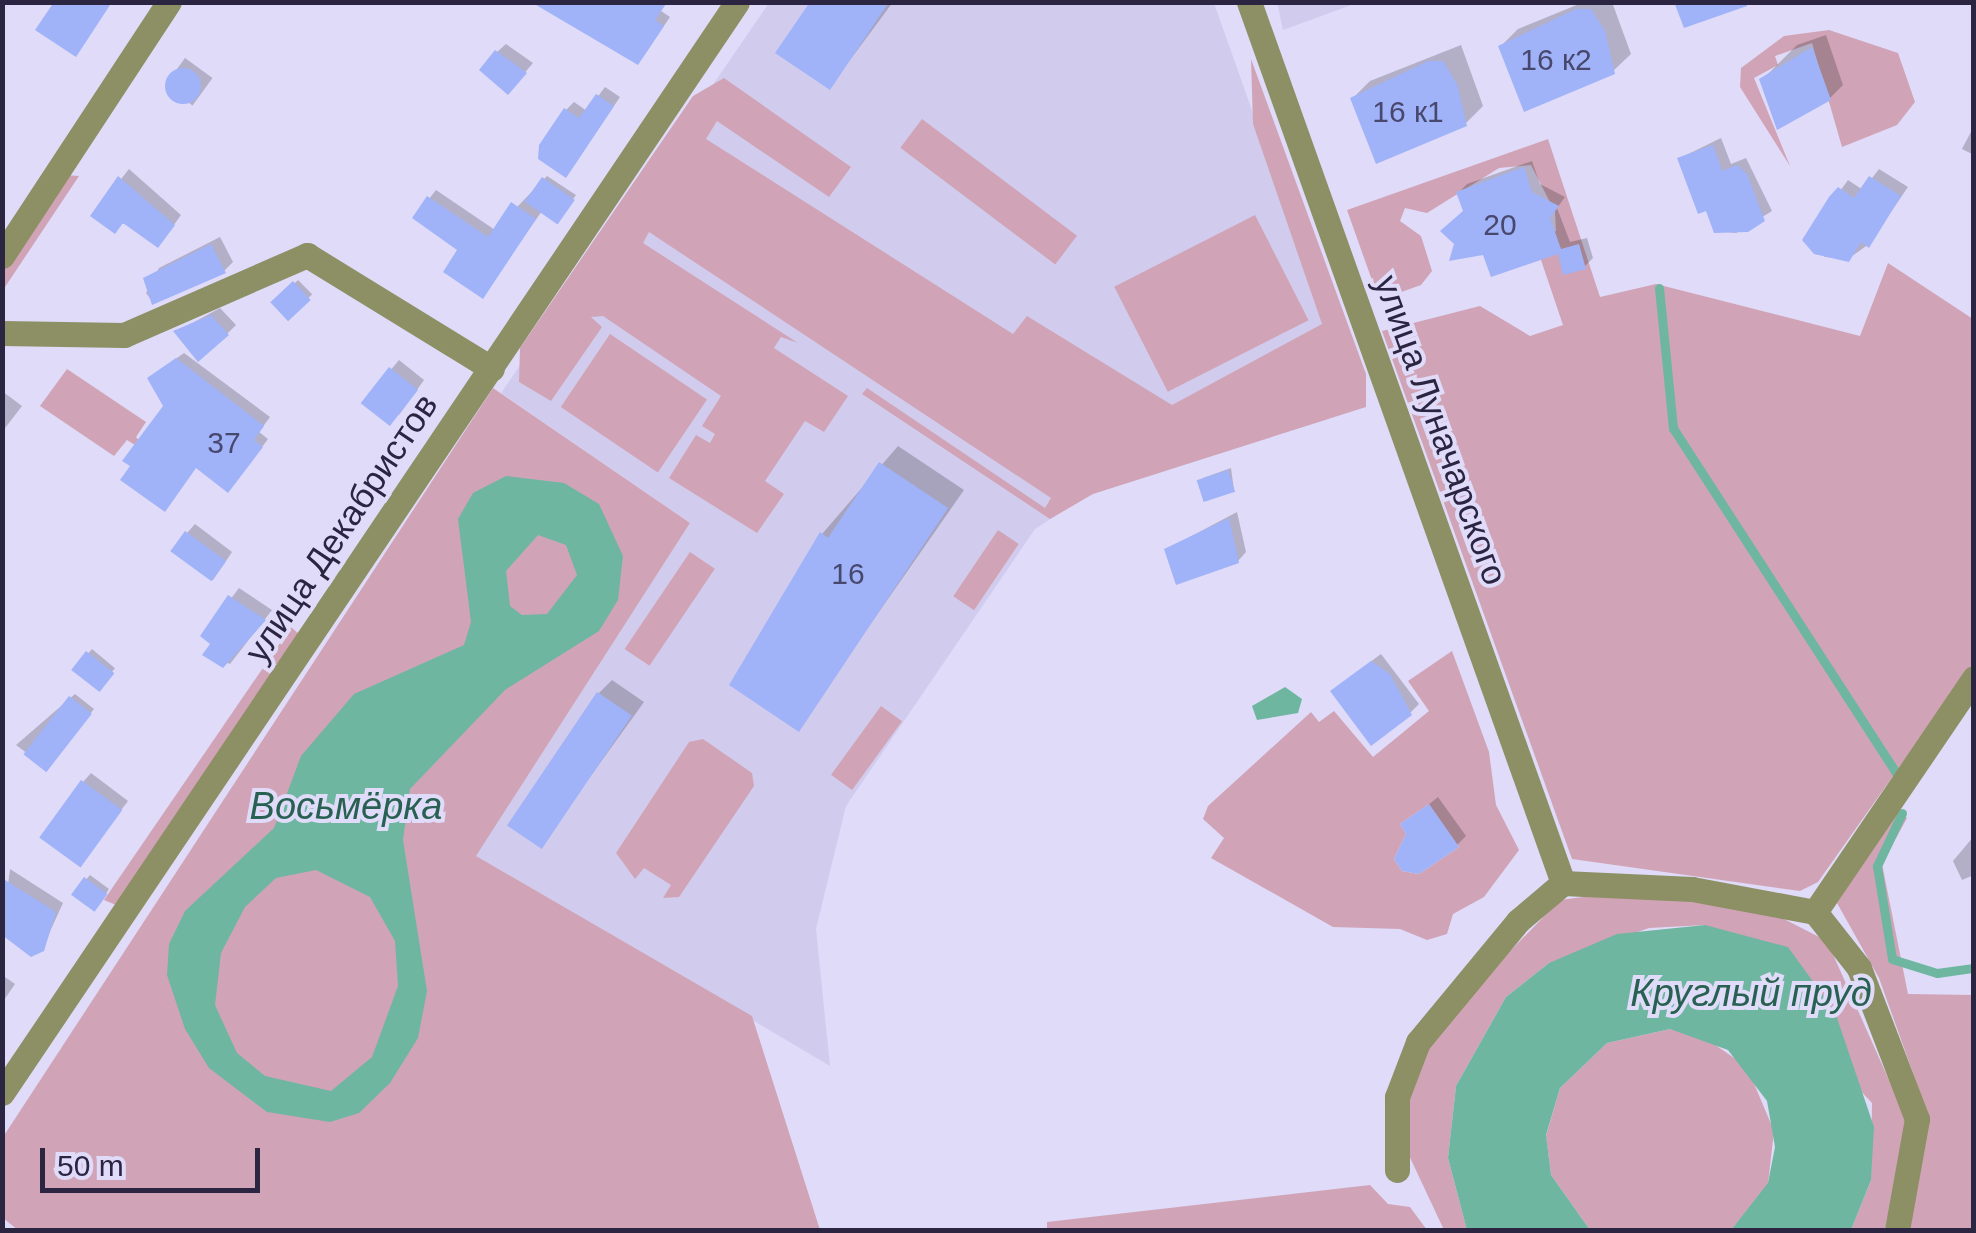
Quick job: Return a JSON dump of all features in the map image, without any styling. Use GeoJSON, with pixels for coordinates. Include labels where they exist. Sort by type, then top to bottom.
{"type":"FeatureCollection","features":[{"type":"Feature","properties":{"kind":"street"},"geometry":{"type":"LineString","coordinates":[[2,256],[169,2]]}},
{"type":"Feature","properties":{"kind":"street","name":"улица Декабристов"},"geometry":{"type":"LineString","coordinates":[[2,1093],[737,2]]}},
{"type":"Feature","properties":{"kind":"street","name":"улица Луначарского"},"geometry":{"type":"LineString","coordinates":[[1248,2],[1563,883]]}},
{"type":"Feature","properties":{"kind":"street"},"geometry":{"type":"LineString","coordinates":[[2,333],[124,335],[307,255],[492,369]]}},
{"type":"Feature","properties":{"kind":"street"},"geometry":{"type":"LineString","coordinates":[[1815,912],[1974,678]]}},
{"type":"Feature","properties":{"kind":"street"},"geometry":{"type":"LineString","coordinates":[[1396,1170],[1397,1097],[1418,1042],[1484,954],[1563,883],[1692,889],[1815,912],[1859,968],[1910,1088],[1916,1156],[1897,1230]]}},
{"type":"Feature","properties":{"kind":"shaded area"},"geometry":{"type":"Polygon","coordinates":[[[1277,2],[1357,2],[1357,3],[1283,30],[1277,2]]]}},
{"type":"Feature","properties":{"kind":"shaded area"},"geometry":{"type":"Polygon","coordinates":[[[769,3],[1214,3],[1332,336],[1035,529],[846,806],[816,929],[830,1066],[475,856],[690,523],[501,393],[769,3]]]}},
{"type":"Feature","properties":{"kind":"shaded area"},"geometry":{"type":"Polygon","coordinates":[[[1829,30],[1898,53],[1915,102],[1897,125],[1842,147],[1812,43],[1775,56],[1778,65],[1754,78],[1790,166],[1740,87],[1741,68],[1784,36],[1829,30]]]}},
{"type":"Feature","properties":{"kind":"shaded area"},"geometry":{"type":"Polygon","coordinates":[[[1251,59],[1366,374],[1366,407],[1093,494],[1050,519],[862,394],[867,388],[1045,508],[1051,498],[649,232],[643,243],[798,343],[781,337],[774,348],[848,396],[824,432],[805,421],[765,481],[784,494],[757,533],[669,478],[696,435],[710,443],[715,434],[702,426],[721,396],[603,316],[591,317],[602,327],[551,401],[519,382],[520,348],[693,96],[724,78],[851,167],[829,197],[717,121],[706,139],[1013,334],[1027,316],[1172,405],[1322,324],[1253,124],[1251,59]]]}},
{"type":"Feature","properties":{"kind":"shaded area"},"geometry":{"type":"Polygon","coordinates":[[[922,119],[1077,236],[1055,265],[900,148],[922,119]]]}},
{"type":"Feature","properties":{"kind":"shaded area"},"geometry":{"type":"Polygon","coordinates":[[[1548,139],[1600,297],[1656,284],[1860,336],[1888,263],[1973,319],[1973,663],[1818,882],[1800,891],[1572,859],[1382,331],[1480,306],[1530,336],[1563,325],[1539,254],[1540,238],[1556,231],[1555,212],[1531,165],[1499,168],[1427,213],[1405,208],[1400,221],[1421,236],[1432,271],[1421,285],[1379,300],[1347,210],[1548,139]]]}},
{"type":"Feature","properties":{"kind":"shaded area"},"geometry":{"type":"Polygon","coordinates":[[[64,175],[79,176],[3,290],[3,269],[64,175]]]}},
{"type":"Feature","properties":{"kind":"shaded area"},"geometry":{"type":"Polygon","coordinates":[[[1255,215],[1309,320],[1168,392],[1114,287],[1255,215]]]}},
{"type":"Feature","properties":{"kind":"shaded area"},"geometry":{"type":"Polygon","coordinates":[[[610,334],[707,399],[658,472],[561,407],[610,334]]]}},
{"type":"Feature","properties":{"kind":"shaded area"},"geometry":{"type":"Polygon","coordinates":[[[67,369],[146,422],[136,437],[154,457],[127,440],[114,456],[40,406],[67,369]]]}},
{"type":"Feature","properties":{"kind":"shaded area"},"geometry":{"type":"Polygon","coordinates":[[[493,388],[690,523],[476,856],[752,1016],[820,1230],[18,1230],[3,1218],[3,1137],[493,388]]]}},
{"type":"Feature","properties":{"kind":"shaded area"},"geometry":{"type":"Polygon","coordinates":[[[998,530],[1019,544],[974,610],[953,596],[998,530]]]}},
{"type":"Feature","properties":{"kind":"shaded area"},"geometry":{"type":"Polygon","coordinates":[[[690,552],[715,569],[649,666],[625,649],[690,552]]]}},
{"type":"Feature","properties":{"kind":"shaded area"},"geometry":{"type":"Polygon","coordinates":[[[291,627],[299,634],[116,905],[104,900],[291,627]]]}},
{"type":"Feature","properties":{"kind":"shaded area"},"geometry":{"type":"Polygon","coordinates":[[[1452,651],[1489,752],[1496,805],[1519,850],[1484,897],[1453,914],[1447,934],[1427,940],[1400,929],[1333,927],[1211,858],[1224,838],[1203,819],[1208,806],[1311,712],[1319,722],[1334,711],[1373,757],[1429,711],[1408,681],[1452,651]],[[1429,804],[1400,824],[1406,834],[1394,859],[1402,871],[1419,874],[1459,847],[1429,804]]]}},
{"type":"Feature","properties":{"kind":"shaded area"},"geometry":{"type":"Polygon","coordinates":[[[881,706],[902,721],[852,790],[831,775],[881,706]]]}},
{"type":"Feature","properties":{"kind":"shaded area"},"geometry":{"type":"Polygon","coordinates":[[[703,739],[752,773],[754,786],[679,897],[663,898],[671,885],[644,868],[635,879],[616,853],[689,742],[703,739]]]}},
{"type":"Feature","properties":{"kind":"shaded area"},"geometry":{"type":"Polygon","coordinates":[[[1895,808],[1907,818],[1882,864],[1908,994],[1973,995],[1973,1230],[1908,1230],[1926,1139],[1923,1101],[1879,978],[1837,903],[1895,808]]]}},
{"type":"Feature","properties":{"kind":"shaded area"},"geometry":{"type":"Polygon","coordinates":[[[1628,891],[1778,916],[1827,941],[1909,1125],[1885,1230],[1851,1230],[1871,1180],[1872,1103],[1705,925],[1649,928],[1549,963],[1506,997],[1456,1086],[1448,1158],[1467,1230],[1444,1230],[1406,1149],[1405,1103],[1439,1024],[1560,900],[1628,891]]]}},
{"type":"Feature","properties":{"kind":"shaded area"},"geometry":{"type":"Polygon","coordinates":[[[1670,1029],[1704,1037],[1747,1067],[1774,1131],[1768,1184],[1731,1230],[1590,1230],[1551,1175],[1546,1136],[1560,1088],[1607,1043],[1670,1029]]]}},
{"type":"Feature","properties":{"kind":"shaded area"},"geometry":{"type":"Polygon","coordinates":[[[1370,1185],[1388,1204],[1410,1207],[1427,1230],[1047,1230],[1047,1222],[1370,1185]]]}},
{"type":"Feature","properties":{"kind":"water","name":"Восьмёрка"},"geometry":{"type":"Polygon","coordinates":[[[506,476],[564,483],[599,504],[623,556],[618,600],[599,631],[505,690],[410,789],[403,840],[427,991],[418,1038],[390,1083],[359,1113],[330,1122],[267,1112],[209,1068],[185,1029],[167,975],[169,944],[185,911],[274,828],[301,756],[354,694],[464,645],[471,622],[458,519],[473,493],[506,476]],[[538,535],[506,571],[510,606],[522,615],[547,614],[577,575],[566,545],[538,535]],[[316,870],[276,878],[245,907],[221,953],[215,1005],[237,1053],[265,1076],[331,1091],[372,1057],[398,986],[395,941],[370,897],[316,870]]]}},
{"type":"Feature","properties":{"kind":"water"},"geometry":{"type":"Polygon","coordinates":[[[1285,687],[1302,699],[1298,713],[1257,720],[1252,706],[1285,687]]]}},
{"type":"Feature","properties":{"kind":"water","name":"Круглый пруд"},"geometry":{"type":"Polygon","coordinates":[[[1705,925],[1788,947],[1835,1012],[1874,1127],[1871,1180],[1851,1230],[1731,1230],[1768,1183],[1775,1147],[1767,1101],[1728,1050],[1670,1029],[1607,1043],[1560,1088],[1546,1135],[1551,1175],[1590,1230],[1467,1230],[1448,1158],[1456,1086],[1506,997],[1549,963],[1617,934],[1705,925]]]}},
{"type":"Feature","properties":{"kind":"building"},"geometry":{"type":"Polygon","coordinates":[[[54,2],[112,2],[76,57],[35,30],[54,2]]]}},
{"type":"Feature","properties":{"kind":"building"},"geometry":{"type":"Polygon","coordinates":[[[531,2],[667,2],[655,20],[664,26],[638,65],[531,2]]]}},
{"type":"Feature","properties":{"kind":"building"},"geometry":{"type":"Polygon","coordinates":[[[810,2],[889,2],[830,90],[775,53],[810,2]]]}},
{"type":"Feature","properties":{"kind":"building"},"geometry":{"type":"Polygon","coordinates":[[[1674,2],[1747,2],[1747,6],[1684,28],[1674,2]]]}},
{"type":"Feature","properties":{"kind":"building"},"geometry":{"type":"Polygon","coordinates":[[[1576,9],[1591,9],[1605,31],[1615,74],[1524,112],[1498,46],[1576,9]]]}},
{"type":"Feature","properties":{"kind":"building"},"geometry":{"type":"Polygon","coordinates":[[[1812,47],[1831,100],[1777,130],[1759,79],[1812,47]]]}},
{"type":"Feature","properties":{"kind":"building"},"geometry":{"type":"Polygon","coordinates":[[[495,50],[527,73],[508,95],[479,70],[495,50]]]}},
{"type":"Feature","properties":{"kind":"building"},"geometry":{"type":"Polygon","coordinates":[[[1428,61],[1443,61],[1457,84],[1467,126],[1376,164],[1350,98],[1428,61]]]}},
{"type":"Feature","properties":{"kind":"building"},"geometry":{"type":"Polygon","coordinates":[[[183,68],[196,73],[201,86],[196,99],[183,104],[170,99],[165,86],[170,73],[183,68]]]}},
{"type":"Feature","properties":{"kind":"building"},"geometry":{"type":"Polygon","coordinates":[[[596,94],[614,106],[566,178],[538,159],[539,145],[564,108],[579,118],[596,94]]]}},
{"type":"Feature","properties":{"kind":"building"},"geometry":{"type":"Polygon","coordinates":[[[1713,145],[1722,171],[1737,165],[1747,174],[1765,221],[1748,232],[1714,233],[1706,211],[1698,214],[1677,158],[1713,145]]]}},
{"type":"Feature","properties":{"kind":"building"},"geometry":{"type":"Polygon","coordinates":[[[1524,167],[1532,192],[1559,206],[1550,218],[1561,249],[1579,244],[1586,269],[1563,275],[1558,254],[1491,277],[1483,255],[1449,261],[1454,244],[1440,231],[1463,211],[1456,192],[1524,167]]]}},
{"type":"Feature","properties":{"kind":"building"},"geometry":{"type":"Polygon","coordinates":[[[118,176],[175,225],[158,248],[123,223],[115,234],[90,216],[118,176]]]}},
{"type":"Feature","properties":{"kind":"building"},"geometry":{"type":"Polygon","coordinates":[[[1869,176],[1901,196],[1869,248],[1861,242],[1849,262],[1814,254],[1802,240],[1829,197],[1838,187],[1854,198],[1869,176]]]}},
{"type":"Feature","properties":{"kind":"building"},"geometry":{"type":"Polygon","coordinates":[[[542,177],[575,200],[558,225],[525,202],[542,177]]]}},
{"type":"Feature","properties":{"kind":"building"},"geometry":{"type":"Polygon","coordinates":[[[427,196],[488,237],[511,202],[536,219],[483,299],[443,272],[457,250],[412,218],[427,196]]]}},
{"type":"Feature","properties":{"kind":"building"},"geometry":{"type":"Polygon","coordinates":[[[211,244],[226,273],[152,305],[143,278],[211,244]]]}},
{"type":"Feature","properties":{"kind":"building"},"geometry":{"type":"Polygon","coordinates":[[[293,281],[311,300],[288,321],[270,302],[293,281]]]}},
{"type":"Feature","properties":{"kind":"building"},"geometry":{"type":"Polygon","coordinates":[[[211,315],[229,335],[198,362],[173,331],[211,315]]]}},
{"type":"Feature","properties":{"kind":"building"},"geometry":{"type":"Polygon","coordinates":[[[176,358],[264,426],[254,440],[263,447],[228,493],[196,468],[165,512],[120,480],[130,466],[122,461],[163,406],[147,378],[176,358]]]}},
{"type":"Feature","properties":{"kind":"building"},"geometry":{"type":"Polygon","coordinates":[[[389,367],[418,390],[390,426],[361,403],[389,367]]]}},
{"type":"Feature","properties":{"kind":"building"},"geometry":{"type":"Polygon","coordinates":[[[879,462],[948,508],[799,732],[729,685],[820,532],[828,538],[879,462]]]}},
{"type":"Feature","properties":{"kind":"building"},"geometry":{"type":"Polygon","coordinates":[[[1228,470],[1235,492],[1204,502],[1197,480],[1228,470]]]}},
{"type":"Feature","properties":{"kind":"building"},"geometry":{"type":"Polygon","coordinates":[[[1229,518],[1239,563],[1176,585],[1164,549],[1229,518]]]}},
{"type":"Feature","properties":{"kind":"building"},"geometry":{"type":"Polygon","coordinates":[[[185,531],[226,561],[212,581],[170,551],[185,531]]]}},
{"type":"Feature","properties":{"kind":"building"},"geometry":{"type":"Polygon","coordinates":[[[228,595],[266,620],[223,668],[202,655],[210,644],[200,636],[228,595]]]}},
{"type":"Feature","properties":{"kind":"building"},"geometry":{"type":"Polygon","coordinates":[[[86,651],[114,673],[100,692],[71,670],[86,651]]]}},
{"type":"Feature","properties":{"kind":"building"},"geometry":{"type":"Polygon","coordinates":[[[1371,661],[1390,674],[1412,715],[1371,746],[1330,691],[1371,661]]]}},
{"type":"Feature","properties":{"kind":"building"},"geometry":{"type":"Polygon","coordinates":[[[597,692],[632,715],[542,849],[507,825],[597,692]]]}},
{"type":"Feature","properties":{"kind":"building"},"geometry":{"type":"Polygon","coordinates":[[[69,696],[92,714],[46,772],[23,754],[69,696]]]}},
{"type":"Feature","properties":{"kind":"building"},"geometry":{"type":"Polygon","coordinates":[[[81,780],[122,810],[81,867],[39,837],[81,780]]]}},
{"type":"Feature","properties":{"kind":"building"},"geometry":{"type":"Polygon","coordinates":[[[1429,804],[1459,847],[1419,874],[1402,871],[1394,859],[1406,834],[1400,824],[1429,804]]]}},
{"type":"Feature","properties":{"kind":"building"},"geometry":{"type":"Polygon","coordinates":[[[84,877],[107,894],[95,912],[71,895],[84,877]]]}},
{"type":"Feature","properties":{"kind":"building"},"geometry":{"type":"Polygon","coordinates":[[[2,878],[56,912],[44,951],[31,957],[2,935],[2,878]]]}},
{"type":"Feature","properties":{"kind":"waterway"},"geometry":{"type":"LineString","coordinates":[[1659,288],[1673,428],[1896,773]]}},
{"type":"Feature","properties":{"kind":"waterway"},"geometry":{"type":"LineString","coordinates":[[1902,813],[1877,866],[1892,959],[1937,973],[1974,968]]}}]}
